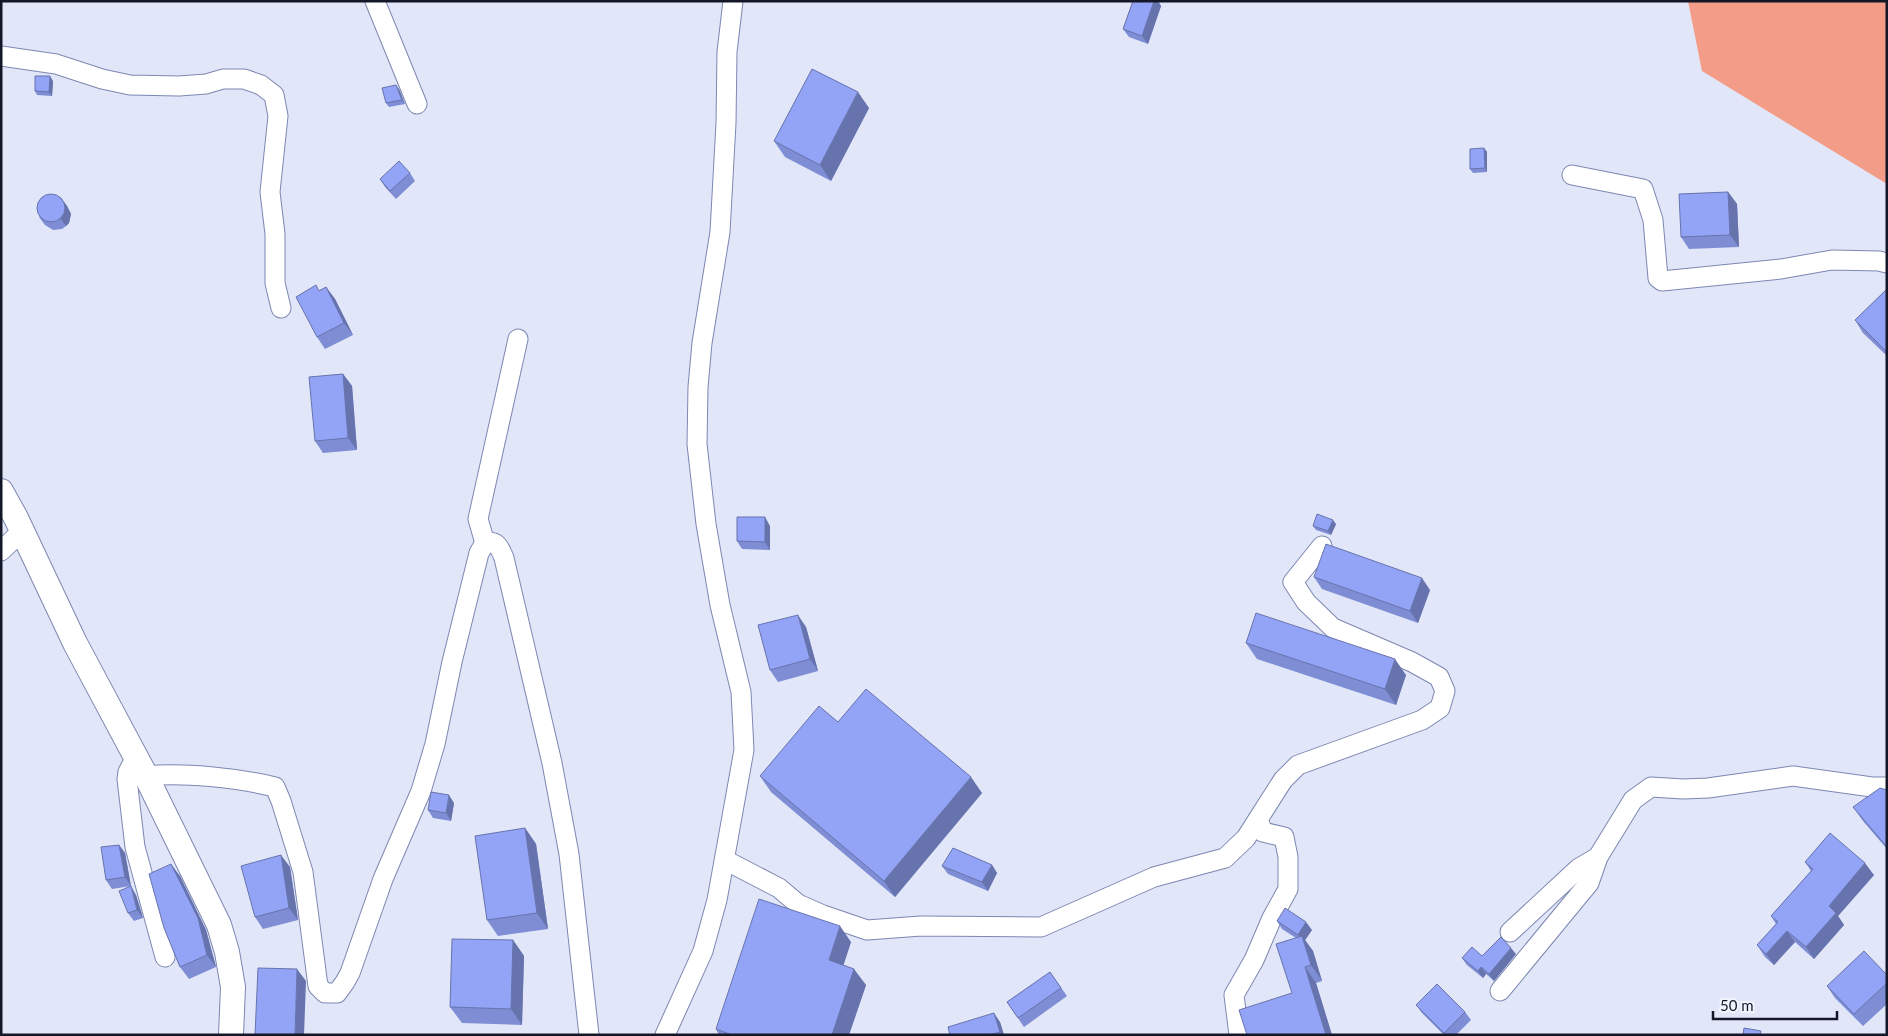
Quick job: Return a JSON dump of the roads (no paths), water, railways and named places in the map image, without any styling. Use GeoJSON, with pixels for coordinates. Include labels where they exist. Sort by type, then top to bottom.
{"type":"FeatureCollection","features":[{"type":"Feature","properties":{"kind":"street"},"geometry":{"type":"LineString","coordinates":[[375,1],[417,104]]}},
{"type":"Feature","properties":{"kind":"street"},"geometry":{"type":"LineString","coordinates":[[665,1035],[703,951],[717,900],[744,750],[741,692],[720,605],[706,524],[697,444],[698,387],[702,343],[720,232],[726,123],[727,52],[733,1]]}},
{"type":"Feature","properties":{"kind":"street"},"geometry":{"type":"LineString","coordinates":[[1,56],[56,64],[102,79],[130,85],[179,86],[206,84],[223,79],[244,79],[261,85],[274,95],[278,116],[270,192],[275,234],[275,284],[281,308]]}},
{"type":"Feature","properties":{"kind":"street"},"geometry":{"type":"LineString","coordinates":[[1572,175],[1643,189],[1654,220],[1658,278],[1662,281],[1781,269],[1832,260],[1879,261],[1887,263]]}},
{"type":"Feature","properties":{"kind":"street"},"geometry":{"type":"LineString","coordinates":[[165,957],[135,847],[127,780],[128,772],[141,766],[160,774],[201,776],[275,787],[303,872],[317,983],[320,990],[337,993],[345,982],[350,973],[383,879],[422,791],[435,744],[452,662],[479,553],[485,543],[478,519],[518,339]]}},
{"type":"Feature","properties":{"kind":"street"},"geometry":{"type":"LineString","coordinates":[[1,492],[22,531],[75,643],[141,766],[218,925],[228,952],[233,987],[231,1035]]}},
{"type":"Feature","properties":{"kind":"street"},"geometry":{"type":"LineString","coordinates":[[1,551],[22,531]]}},
{"type":"Feature","properties":{"kind":"street"},"geometry":{"type":"LineString","coordinates":[[485,543],[495,543],[500,548],[504,558],[552,763],[569,854],[589,1035]]}},
{"type":"Feature","properties":{"kind":"street"},"geometry":{"type":"LineString","coordinates":[[725,860],[779,888],[798,904],[822,915],[868,930],[921,926],[1040,927],[1154,877],[1225,858],[1246,838],[1283,780],[1298,765],[1422,720],[1440,708],[1445,691],[1439,677],[1412,662],[1333,628],[1306,602],[1293,582],[1322,546]]}},
{"type":"Feature","properties":{"kind":"street"},"geometry":{"type":"LineString","coordinates":[[1500,991],[1590,883],[1598,857],[1633,800],[1651,787],[1708,788],[1793,776],[1872,787],[1887,787]]}},
{"type":"Feature","properties":{"kind":"street"},"geometry":{"type":"LineString","coordinates":[[1239,1035],[1234,995],[1254,960],[1272,918],[1288,889],[1288,857],[1284,837],[1263,832],[1258,820]]}},
{"type":"Feature","properties":{"kind":"street"},"geometry":{"type":"LineString","coordinates":[[1510,932],[1579,868],[1598,857]]}}]}
